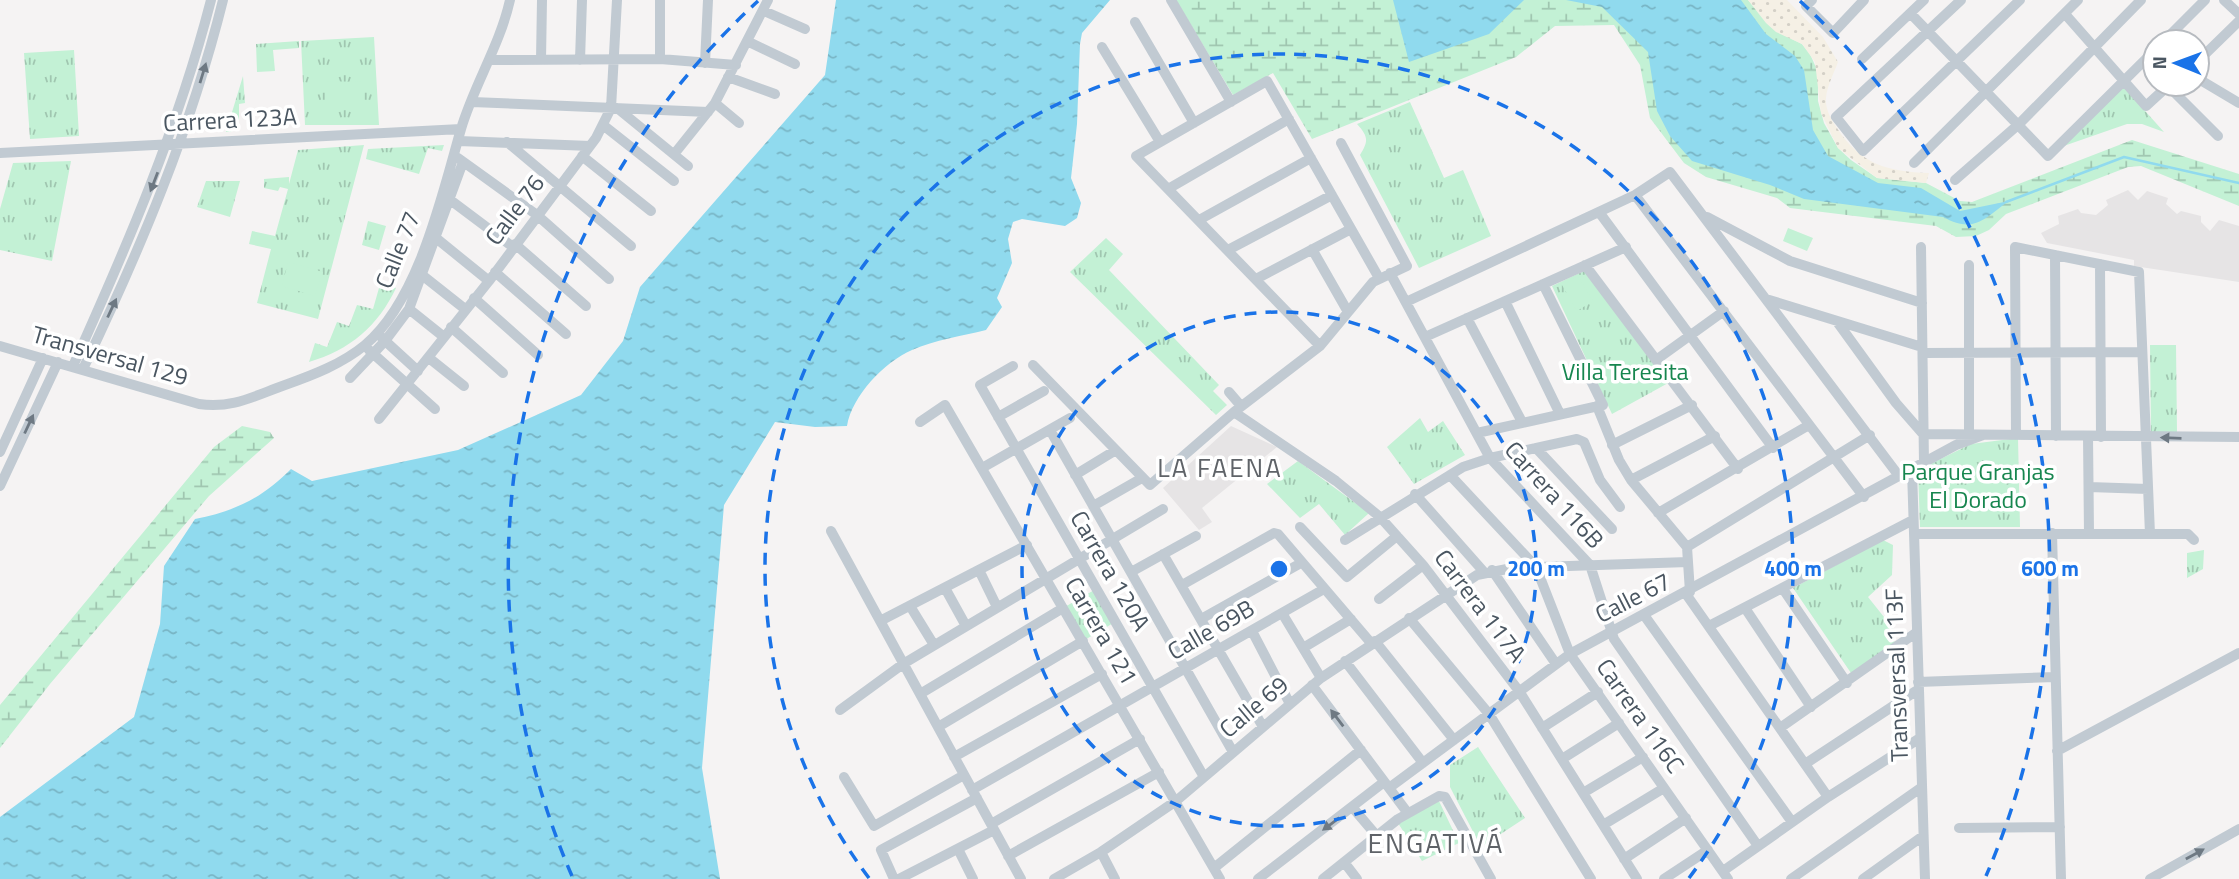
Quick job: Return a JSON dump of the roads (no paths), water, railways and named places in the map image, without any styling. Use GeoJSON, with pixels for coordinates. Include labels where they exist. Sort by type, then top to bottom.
{"type":"FeatureCollection","features":[{"type":"Feature","properties":{"kind":"street"},"geometry":{"type":"LineString","coordinates":[[174,144],[211,0]]}},
{"type":"Feature","properties":{"kind":"street"},"geometry":{"type":"LineString","coordinates":[[78,368],[137,253],[223,0]]}},
{"type":"Feature","properties":{"kind":"street","name":"Calle 77"},"geometry":{"type":"LineString","coordinates":[[209,405],[233,405],[249,399],[328,368],[381,338],[433,235],[459,159],[458,141],[461,129],[510,0]]}},
{"type":"Feature","properties":{"kind":"street"},"geometry":{"type":"LineString","coordinates":[[541,60],[542,0]]}},
{"type":"Feature","properties":{"kind":"street"},"geometry":{"type":"LineString","coordinates":[[580,60],[582,0]]}},
{"type":"Feature","properties":{"kind":"street","name":"Calle 76"},"geometry":{"type":"LineString","coordinates":[[379,419],[492,277],[590,146],[615,108],[617,0]]}},
{"type":"Feature","properties":{"kind":"street"},"geometry":{"type":"LineString","coordinates":[[660,0],[660,59]]}},
{"type":"Feature","properties":{"kind":"street"},"geometry":{"type":"LineString","coordinates":[[705,63],[708,0]]}},
{"type":"Feature","properties":{"kind":"street"},"geometry":{"type":"LineString","coordinates":[[1171,0],[1231,102]]}},
{"type":"Feature","properties":{"kind":"street"},"geometry":{"type":"LineString","coordinates":[[1809,3],[1833,33],[1864,0]]}},
{"type":"Feature","properties":{"kind":"street"},"geometry":{"type":"LineString","coordinates":[[1863,59],[1924,0]]}},
{"type":"Feature","properties":{"kind":"street"},"geometry":{"type":"LineString","coordinates":[[1961,0],[1836,117],[1863,151],[2020,0]]}},
{"type":"Feature","properties":{"kind":"street"},"geometry":{"type":"LineString","coordinates":[[1914,163],[1989,92],[2078,0]]}},
{"type":"Feature","properties":{"kind":"street"},"geometry":{"type":"LineString","coordinates":[[1955,180],[2020,124],[2141,0]]}},
{"type":"Feature","properties":{"kind":"street"},"geometry":{"type":"LineString","coordinates":[[2177,28],[2205,0]]}},
{"type":"Feature","properties":{"kind":"street"},"geometry":{"type":"LineString","coordinates":[[2224,0],[2239,14]]}},
{"type":"Feature","properties":{"kind":"street"},"geometry":{"type":"LineString","coordinates":[[675,153],[711,108],[749,42],[766,5],[805,29]]}},
{"type":"Feature","properties":{"kind":"street"},"geometry":{"type":"LineString","coordinates":[[1911,14],[2048,156],[2141,64]]}},
{"type":"Feature","properties":{"kind":"street"},"geometry":{"type":"LineString","coordinates":[[2065,14],[2147,106],[2155,98]]}},
{"type":"Feature","properties":{"kind":"street"},"geometry":{"type":"LineString","coordinates":[[2211,48],[2239,21]]}},
{"type":"Feature","properties":{"kind":"street"},"geometry":{"type":"LineString","coordinates":[[1135,22],[1194,123]]}},
{"type":"Feature","properties":{"kind":"street"},"geometry":{"type":"LineString","coordinates":[[749,42],[794,64]]}},
{"type":"Feature","properties":{"kind":"street"},"geometry":{"type":"LineString","coordinates":[[1102,47],[1160,142]]}},
{"type":"Feature","properties":{"kind":"street"},"geometry":{"type":"LineString","coordinates":[[489,60],[660,59],[736,65]]}},
{"type":"Feature","properties":{"kind":"street"},"geometry":{"type":"LineString","coordinates":[[728,77],[775,94]]}},
{"type":"Feature","properties":{"kind":"street"},"geometry":{"type":"LineString","coordinates":[[1320,346],[1136,156],[1267,81],[1379,278]]}},
{"type":"Feature","properties":{"kind":"street"},"geometry":{"type":"LineString","coordinates":[[2211,86],[2238,100]]}},
{"type":"Feature","properties":{"kind":"street"},"geometry":{"type":"LineString","coordinates":[[2181,98],[2218,136]]}},
{"type":"Feature","properties":{"kind":"street"},"geometry":{"type":"LineString","coordinates":[[472,102],[615,108],[711,108],[739,123]]}},
{"type":"Feature","properties":{"kind":"street"},"geometry":{"type":"LineString","coordinates":[[615,108],[688,166]]}},
{"type":"Feature","properties":{"kind":"street"},"geometry":{"type":"LineString","coordinates":[[1168,188],[1289,119]]}},
{"type":"Feature","properties":{"kind":"street"},"geometry":{"type":"LineString","coordinates":[[603,125],[674,181]]}},
{"type":"Feature","properties":{"kind":"street","name":"Carrera 123A"},"geometry":{"type":"LineString","coordinates":[[0,153],[461,129]]}},
{"type":"Feature","properties":{"kind":"street"},"geometry":{"type":"LineString","coordinates":[[458,141],[590,146]]}},
{"type":"Feature","properties":{"kind":"street"},"geometry":{"type":"LineString","coordinates":[[507,142],[631,246]]}},
{"type":"Feature","properties":{"kind":"street"},"geometry":{"type":"LineString","coordinates":[[1093,506],[1146,481],[1320,346],[1379,278],[1407,266],[1341,142]]}},
{"type":"Feature","properties":{"kind":"street"},"geometry":{"type":"LineString","coordinates":[[582,156],[651,211]]}},
{"type":"Feature","properties":{"kind":"street"},"geometry":{"type":"LineString","coordinates":[[1199,220],[1311,158]]}},
{"type":"Feature","properties":{"kind":"street"},"geometry":{"type":"LineString","coordinates":[[459,159],[537,215],[609,279]]}},
{"type":"Feature","properties":{"kind":"street"},"geometry":{"type":"LineString","coordinates":[[1406,302],[1634,195],[1670,172],[1899,476]]}},
{"type":"Feature","properties":{"kind":"street"},"geometry":{"type":"LineString","coordinates":[[1228,250],[1332,195]]}},
{"type":"Feature","properties":{"kind":"street"},"geometry":{"type":"LineString","coordinates":[[1634,195],[1724,311],[1832,459],[1864,496]]}},
{"type":"Feature","properties":{"kind":"street"},"geometry":{"type":"LineString","coordinates":[[446,197],[514,246],[586,306]]}},
{"type":"Feature","properties":{"kind":"street"},"geometry":{"type":"LineString","coordinates":[[1599,212],[1773,448]]}},
{"type":"Feature","properties":{"kind":"street"},"geometry":{"type":"LineString","coordinates":[[1704,215],[1790,261],[1922,303]]}},
{"type":"Feature","properties":{"kind":"street"},"geometry":{"type":"LineString","coordinates":[[1256,279],[1351,229]]}},
{"type":"Feature","properties":{"kind":"street"},"geometry":{"type":"LineString","coordinates":[[350,378],[374,355],[381,338],[409,309],[433,235],[566,334]]}},
{"type":"Feature","properties":{"kind":"street"},"geometry":{"type":"LineString","coordinates":[[1425,337],[1626,247]]}},
{"type":"Feature","properties":{"kind":"street"},"geometry":{"type":"LineString","coordinates":[[1921,247],[1924,463]]}},
{"type":"Feature","properties":{"kind":"street"},"geometry":{"type":"LineString","coordinates":[[2016,435],[2015,247],[2139,272],[2150,534]]}},
{"type":"Feature","properties":{"kind":"street"},"geometry":{"type":"LineString","coordinates":[[1312,249],[1348,312]]}},
{"type":"Feature","properties":{"kind":"street"},"geometry":{"type":"LineString","coordinates":[[2055,255],[2056,436]]}},
{"type":"Feature","properties":{"kind":"street"},"geometry":{"type":"LineString","coordinates":[[2100,264],[2101,437]]}},
{"type":"Feature","properties":{"kind":"street"},"geometry":{"type":"LineString","coordinates":[[1585,265],[1738,468]]}},
{"type":"Feature","properties":{"kind":"street"},"geometry":{"type":"LineString","coordinates":[[1969,265],[1969,435]]}},
{"type":"Feature","properties":{"kind":"street","name":"Carrera 116B"},"geometry":{"type":"LineString","coordinates":[[1390,273],[1490,458],[1590,565],[1610,632],[1758,846]]}},
{"type":"Feature","properties":{"kind":"street"},"geometry":{"type":"LineString","coordinates":[[422,275],[465,309]]}},
{"type":"Feature","properties":{"kind":"street"},"geometry":{"type":"LineString","coordinates":[[1543,284],[1600,406],[1612,445],[1631,480],[1687,547],[1688,593],[1828,797]]}},
{"type":"Feature","properties":{"kind":"street"},"geometry":{"type":"LineString","coordinates":[[474,298],[538,355]]}},
{"type":"Feature","properties":{"kind":"street"},"geometry":{"type":"LineString","coordinates":[[1766,299],[1922,350],[1970,353],[2142,352]]}},
{"type":"Feature","properties":{"kind":"street"},"geometry":{"type":"LineString","coordinates":[[1505,301],[1560,414]]}},
{"type":"Feature","properties":{"kind":"street"},"geometry":{"type":"LineString","coordinates":[[409,309],[444,337]]}},
{"type":"Feature","properties":{"kind":"street"},"geometry":{"type":"LineString","coordinates":[[1656,360],[1724,311]]}},
{"type":"Feature","properties":{"kind":"street"},"geometry":{"type":"LineString","coordinates":[[1467,318],[1522,422]]}},
{"type":"Feature","properties":{"kind":"street"},"geometry":{"type":"LineString","coordinates":[[1837,322],[1896,403],[1923,434],[2239,437]]}},
{"type":"Feature","properties":{"kind":"street"},"geometry":{"type":"LineString","coordinates":[[451,327],[503,373]]}},
{"type":"Feature","properties":{"kind":"street"},"geometry":{"type":"LineString","coordinates":[[381,338],[418,371]]}},
{"type":"Feature","properties":{"kind":"street","name":"Transversal 129"},"geometry":{"type":"LineString","coordinates":[[0,346],[209,405]]}},
{"type":"Feature","properties":{"kind":"street"},"geometry":{"type":"LineString","coordinates":[[365,346],[435,409]]}},
{"type":"Feature","properties":{"kind":"street"},"geometry":{"type":"LineString","coordinates":[[0,452],[43,358]]}},
{"type":"Feature","properties":{"kind":"street"},"geometry":{"type":"LineString","coordinates":[[429,358],[464,386]]}},
{"type":"Feature","properties":{"kind":"street"},"geometry":{"type":"LineString","coordinates":[[0,486],[58,362]]}},
{"type":"Feature","properties":{"kind":"street"},"geometry":{"type":"LineString","coordinates":[[1033,365],[1146,481]]}},
{"type":"Feature","properties":{"kind":"street","name":"Carrera 120A"},"geometry":{"type":"LineString","coordinates":[[1013,366],[980,385],[1204,777]]}},
{"type":"Feature","properties":{"kind":"street"},"geometry":{"type":"LineString","coordinates":[[998,417],[1044,391]]}},
{"type":"Feature","properties":{"kind":"street","name":"Carrera 117A"},"geometry":{"type":"LineString","coordinates":[[1229,392],[1237,409],[1336,481],[1380,517],[1423,565],[1519,691],[1637,879]]}},
{"type":"Feature","properties":{"kind":"street","name":"Carrera 121"},"geometry":{"type":"LineString","coordinates":[[920,422],[945,405],[1220,879]]}},
{"type":"Feature","properties":{"kind":"street"},"geometry":{"type":"LineString","coordinates":[[1612,445],[1692,405]]}},
{"type":"Feature","properties":{"kind":"street"},"geometry":{"type":"LineString","coordinates":[[1477,433],[1600,406]]}},
{"type":"Feature","properties":{"kind":"street"},"geometry":{"type":"LineString","coordinates":[[982,468],[1070,418]]}},
{"type":"Feature","properties":{"kind":"street"},"geometry":{"type":"LineString","coordinates":[[1658,513],[1809,425]]}},
{"type":"Feature","properties":{"kind":"street"},"geometry":{"type":"LineString","coordinates":[[1050,430],[1233,752]]}},
{"type":"Feature","properties":{"kind":"street"},"geometry":{"type":"LineString","coordinates":[[1687,547],[1870,435]]}},
{"type":"Feature","properties":{"kind":"street"},"geometry":{"type":"LineString","coordinates":[[1631,480],[1714,436]]}},
{"type":"Feature","properties":{"kind":"street","name":"Calle 67"},"geometry":{"type":"LineString","coordinates":[[1258,879],[1353,808],[1423,763],[1570,654],[1688,593],[1963,442],[1983,436]]}},
{"type":"Feature","properties":{"kind":"street"},"geometry":{"type":"LineString","coordinates":[[2088,436],[2089,533]]}},
{"type":"Feature","properties":{"kind":"street"},"geometry":{"type":"LineString","coordinates":[[1345,540],[1415,494],[1490,458],[1582,440],[1600,480],[1620,507]]}},
{"type":"Feature","properties":{"kind":"street"},"geometry":{"type":"LineString","coordinates":[[1536,448],[1612,529]]}},
{"type":"Feature","properties":{"kind":"street"},"geometry":{"type":"LineString","coordinates":[[1076,475],[1116,450]]}},
{"type":"Feature","properties":{"kind":"street","name":"Transversal 113F"},"geometry":{"type":"LineString","coordinates":[[1912,470],[1925,879]]}},
{"type":"Feature","properties":{"kind":"street","name":"Carrera 116C"},"geometry":{"type":"LineString","coordinates":[[1450,475],[1536,567],[1570,654],[1726,875]]}},
{"type":"Feature","properties":{"kind":"street"},"geometry":{"type":"LineString","coordinates":[[2089,487],[2148,489]]}},
{"type":"Feature","properties":{"kind":"street"},"geometry":{"type":"LineString","coordinates":[[1415,494],[1488,571],[1556,664]]}},
{"type":"Feature","properties":{"kind":"street"},"geometry":{"type":"LineString","coordinates":[[840,710],[903,664],[1163,509]]}},
{"type":"Feature","properties":{"kind":"street"},"geometry":{"type":"LineString","coordinates":[[1709,626],[1913,520]]}},
{"type":"Feature","properties":{"kind":"street"},"geometry":{"type":"LineString","coordinates":[[1300,527],[1348,577],[1397,536]]}},
{"type":"Feature","properties":{"kind":"street"},"geometry":{"type":"LineString","coordinates":[[831,531],[1021,879]]}},
{"type":"Feature","properties":{"kind":"street"},"geometry":{"type":"LineString","coordinates":[[1182,585],[1274,533],[1280,536],[1454,740]]}},
{"type":"Feature","properties":{"kind":"street"},"geometry":{"type":"LineString","coordinates":[[2052,533],[2061,879]]}},
{"type":"Feature","properties":{"kind":"street"},"geometry":{"type":"LineString","coordinates":[[1914,534],[2188,534],[2194,540]]}},
{"type":"Feature","properties":{"kind":"street"},"geometry":{"type":"LineString","coordinates":[[1131,572],[1196,536]]}},
{"type":"Feature","properties":{"kind":"street"},"geometry":{"type":"LineString","coordinates":[[880,621],[1027,545]]}},
{"type":"Feature","properties":{"kind":"street"},"geometry":{"type":"LineString","coordinates":[[1163,554],[1263,727]]}},
{"type":"Feature","properties":{"kind":"street"},"geometry":{"type":"LineString","coordinates":[[1488,571],[1688,562]]}},
{"type":"Feature","properties":{"kind":"street"},"geometry":{"type":"LineString","coordinates":[[1201,619],[1301,563]]}},
{"type":"Feature","properties":{"kind":"street"},"geometry":{"type":"LineString","coordinates":[[1380,599],[1423,565]]}},
{"type":"Feature","properties":{"kind":"street"},"geometry":{"type":"LineString","coordinates":[[979,570],[997,607]]}},
{"type":"Feature","properties":{"kind":"street","name":"Calle 69"},"geometry":{"type":"LineString","coordinates":[[1054,879],[1073,874],[1176,800],[1345,661],[1409,618],[1488,571]]}},
{"type":"Feature","properties":{"kind":"street"},"geometry":{"type":"LineString","coordinates":[[945,588],[966,626]]}},
{"type":"Feature","properties":{"kind":"street","name":"Calle 69B"},"geometry":{"type":"LineString","coordinates":[[896,879],[880,851],[1153,687],[1324,589]]}},
{"type":"Feature","properties":{"kind":"street"},"geometry":{"type":"LineString","coordinates":[[1783,589],[1847,682]]}},
{"type":"Feature","properties":{"kind":"street"},"geometry":{"type":"LineString","coordinates":[[910,606],[934,645]]}},
{"type":"Feature","properties":{"kind":"street"},"geometry":{"type":"LineString","coordinates":[[920,694],[1063,608]]}},
{"type":"Feature","properties":{"kind":"street"},"geometry":{"type":"LineString","coordinates":[[1745,608],[1811,707]]}},
{"type":"Feature","properties":{"kind":"street"},"geometry":{"type":"LineString","coordinates":[[1282,613],[1303,648],[1317,682],[1361,750],[1407,812]]}},
{"type":"Feature","properties":{"kind":"street"},"geometry":{"type":"LineString","coordinates":[[1644,615],[1792,822]]}},
{"type":"Feature","properties":{"kind":"street"},"geometry":{"type":"LineString","coordinates":[[1409,618],[1489,714],[1591,879]]}},
{"type":"Feature","properties":{"kind":"street"},"geometry":{"type":"LineString","coordinates":[[1303,648],[1351,619]]}},
{"type":"Feature","properties":{"kind":"street"},"geometry":{"type":"LineString","coordinates":[[1252,631],[1290,704]]}},
{"type":"Feature","properties":{"kind":"street"},"geometry":{"type":"LineString","coordinates":[[1780,728],[1917,632]]}},
{"type":"Feature","properties":{"kind":"street"},"geometry":{"type":"LineString","coordinates":[[937,727],[1083,641]]}},
{"type":"Feature","properties":{"kind":"street"},"geometry":{"type":"LineString","coordinates":[[2057,751],[2239,653]]}},
{"type":"Feature","properties":{"kind":"street"},"geometry":{"type":"LineString","coordinates":[[1345,661],[1423,763]]}},
{"type":"Feature","properties":{"kind":"street"},"geometry":{"type":"LineString","coordinates":[[954,757],[1102,674]]}},
{"type":"Feature","properties":{"kind":"street"},"geometry":{"type":"LineString","coordinates":[[1805,764],[1919,685],[2055,677]]}},
{"type":"Feature","properties":{"kind":"street"},"geometry":{"type":"LineString","coordinates":[[1542,728],[1598,692]]}},
{"type":"Feature","properties":{"kind":"street"},"geometry":{"type":"LineString","coordinates":[[1562,759],[1619,723]]}},
{"type":"Feature","properties":{"kind":"street"},"geometry":{"type":"LineString","coordinates":[[1726,875],[1758,846],[1920,738]]}},
{"type":"Feature","properties":{"kind":"street"},"geometry":{"type":"LineString","coordinates":[[896,879],[958,849],[1140,739]]}},
{"type":"Feature","properties":{"kind":"street"},"geometry":{"type":"LineString","coordinates":[[1214,868],[1361,750]]}},
{"type":"Feature","properties":{"kind":"street"},"geometry":{"type":"LineString","coordinates":[[1583,793],[1643,757]]}},
{"type":"Feature","properties":{"kind":"street"},"geometry":{"type":"LineString","coordinates":[[1008,856],[1159,772]]}},
{"type":"Feature","properties":{"kind":"street"},"geometry":{"type":"LineString","coordinates":[[845,777],[874,826],[964,775]]}},
{"type":"Feature","properties":{"kind":"street"},"geometry":{"type":"LineString","coordinates":[[1791,879],[1922,787]]}},
{"type":"Feature","properties":{"kind":"street"},"geometry":{"type":"LineString","coordinates":[[1603,825],[1664,788]]}},
{"type":"Feature","properties":{"kind":"street"},"geometry":{"type":"LineString","coordinates":[[1323,879],[1407,812],[1440,796],[1445,797],[1491,879]]}},
{"type":"Feature","properties":{"kind":"street"},"geometry":{"type":"LineString","coordinates":[[1353,808],[1376,835]]}},
{"type":"Feature","properties":{"kind":"street"},"geometry":{"type":"LineString","coordinates":[[1624,859],[1686,818]]}},
{"type":"Feature","properties":{"kind":"street"},"geometry":{"type":"LineString","coordinates":[[1959,828],[2060,827]]}},
{"type":"Feature","properties":{"kind":"street"},"geometry":{"type":"LineString","coordinates":[[2150,879],[2239,829]]}},
{"type":"Feature","properties":{"kind":"street"},"geometry":{"type":"LineString","coordinates":[[1863,879],[1923,836]]}},
{"type":"Feature","properties":{"kind":"street"},"geometry":{"type":"LineString","coordinates":[[958,849],[973,879]]}},
{"type":"Feature","properties":{"kind":"street"},"geometry":{"type":"LineString","coordinates":[[1664,879],[1708,850]]}},
{"type":"Feature","properties":{"kind":"street"},"geometry":{"type":"LineString","coordinates":[[1101,852],[1115,879]]}},
{"type":"Feature","properties":{"kind":"street"},"geometry":{"type":"LineString","coordinates":[[1344,862],[1357,879]]}},
{"type":"Feature","properties":{"kind":"street"},"geometry":{"type":"LineString","coordinates":[[925,867],[933,879]]}},
{"type":"Feature","properties":{"kind":"water"},"geometry":{"type":"Polygon","coordinates":[[[836,0],[1110,0],[1082,33],[1080,44],[1077,124],[1071,178],[1081,203],[1077,218],[1065,226],[1022,219],[1013,222],[1008,239],[1012,263],[997,298],[1002,307],[986,330],[939,341],[901,355],[880,371],[862,392],[847,426],[815,427],[775,422],[724,505],[702,768],[720,879],[0,879],[0,817],[134,717],[160,624],[164,566],[195,519],[247,502],[270,488],[291,469],[312,481],[458,450],[581,395],[623,341],[640,287],[825,75],[836,0]]]}},
{"type":"Feature","properties":{"kind":"water"},"geometry":{"type":"Polygon","coordinates":[[[1393,0],[1524,0],[1489,34],[1409,62],[1393,0]]]}},
{"type":"Feature","properties":{"kind":"water"},"geometry":{"type":"Polygon","coordinates":[[[1566,0],[1741,0],[1766,34],[1795,56],[1804,70],[1813,130],[1828,156],[1878,183],[1921,188],[1960,211],[2009,201],[1978,222],[1963,224],[1943,217],[1804,199],[1770,185],[1692,161],[1670,136],[1657,111],[1648,52],[1602,7],[1566,0]]]}},
{"type":"Feature","properties":{"kind":"waterway"},"geometry":{"type":"LineString","coordinates":[[2006,202],[2124,157],[2239,183]]}},
{"type":"Feature","properties":{"kind":"district","name":"LA FAENA"},"geometry":{"type":"Point","coordinates":[1220,468]}},
{"type":"Feature","properties":{"kind":"district","name":"ENGATIVÁ"},"geometry":{"type":"Point","coordinates":[1436,843]}},
{"type":"Feature","properties":{"kind":"park label","name":"Villa Teresita"},"geometry":{"type":"Point","coordinates":[1625,372]}},
{"type":"Feature","properties":{"kind":"park label","name":"Parque Granjas El Dorado"},"geometry":{"type":"Point","coordinates":[1978,486]}}]}
